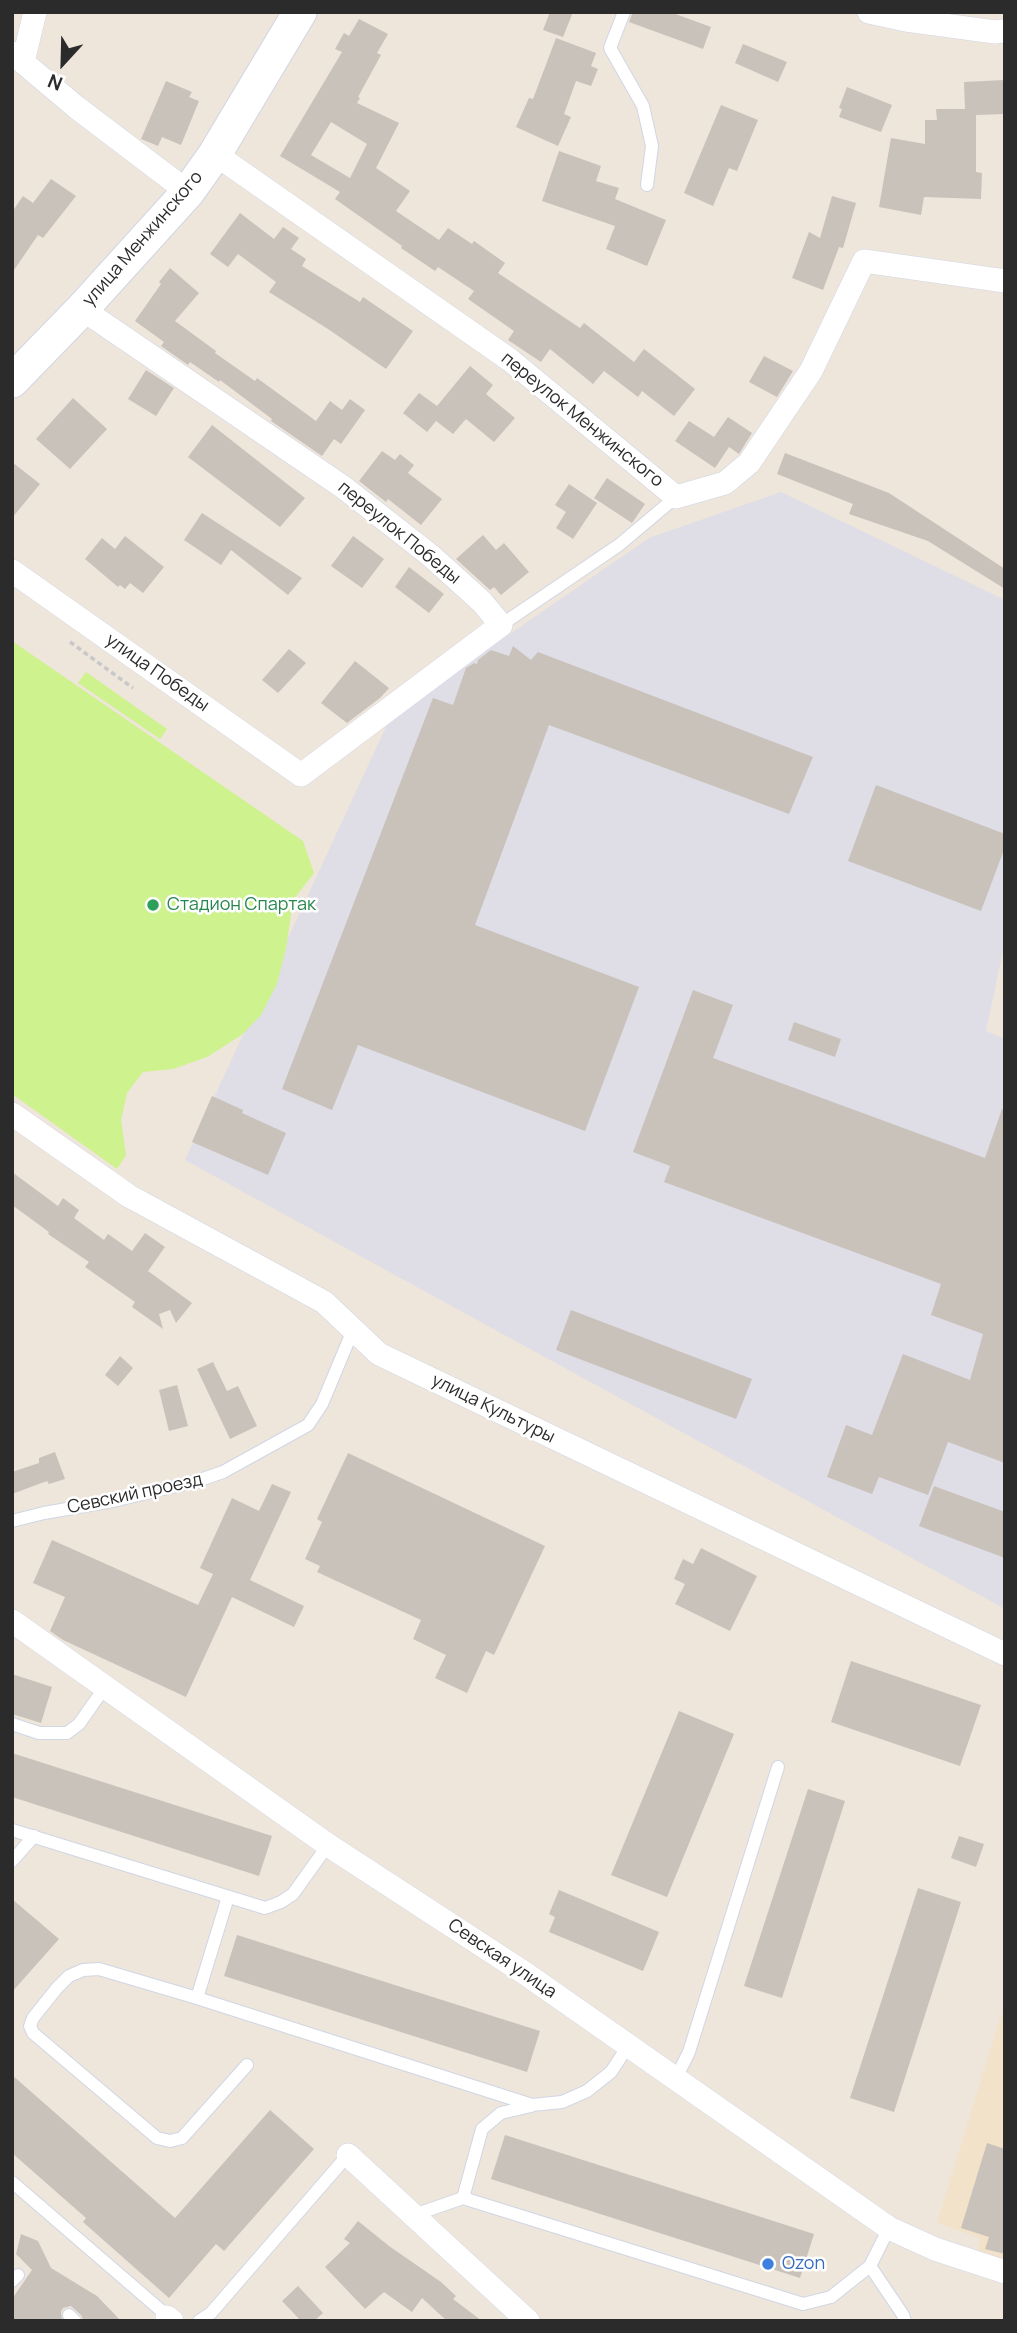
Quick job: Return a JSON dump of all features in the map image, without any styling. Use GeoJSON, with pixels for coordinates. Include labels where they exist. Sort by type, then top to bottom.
{"type":"FeatureCollection","features":[{"type":"Feature","properties":{"kind":"street"},"geometry":{"type":"LineString","coordinates":[[35,12],[18,58],[76,107],[188,192]]}},
{"type":"Feature","properties":{"kind":"street","name":"улица Менжинского"},"geometry":{"type":"LineString","coordinates":[[12,381],[82,309],[188,192],[215,154],[300,12]]}},
{"type":"Feature","properties":{"kind":"street"},"geometry":{"type":"LineString","coordinates":[[869,12],[906,20],[1005,31]]}},
{"type":"Feature","properties":{"kind":"street","name":"переулок Менжинского"},"geometry":{"type":"LineString","coordinates":[[215,154],[510,360],[676,497],[725,483],[749,463],[811,371],[864,261],[1005,281]]}},
{"type":"Feature","properties":{"kind":"street","name":"переулок Победы"},"geometry":{"type":"LineString","coordinates":[[82,309],[342,488],[430,555],[482,602],[501,625]]}},
{"type":"Feature","properties":{"kind":"street","name":"улица Победы"},"geometry":{"type":"LineString","coordinates":[[12,571],[301,775],[501,625]]}},
{"type":"Feature","properties":{"kind":"street","name":"улица Культуры"},"geometry":{"type":"LineString","coordinates":[[12,1114],[129,1196],[324,1302],[379,1354],[1005,1654]]}},
{"type":"Feature","properties":{"kind":"street","name":"Севская улица"},"geometry":{"type":"LineString","coordinates":[[12,1621],[328,1845],[526,1974],[889,2228],[935,2249],[1005,2272]]}},
{"type":"Feature","properties":{"kind":"street"},"geometry":{"type":"LineString","coordinates":[[348,2155],[528,2321]]}},
{"type":"Feature","properties":{"kind":"lane"},"geometry":{"type":"LineString","coordinates":[[624,12],[610,48],[643,106],[652,146],[647,185]]}},
{"type":"Feature","properties":{"kind":"lane"},"geometry":{"type":"LineString","coordinates":[[501,625],[619,545],[676,497]]}},
{"type":"Feature","properties":{"kind":"lane","name":"Севский проезд"},"geometry":{"type":"LineString","coordinates":[[12,1521],[113,1501],[223,1472],[307,1425],[321,1404],[354,1330]]}},
{"type":"Feature","properties":{"kind":"lane"},"geometry":{"type":"LineString","coordinates":[[12,1724],[39,1733],[67,1732],[79,1724],[105,1687]]}},
{"type":"Feature","properties":{"kind":"lane"},"geometry":{"type":"LineString","coordinates":[[675,2080],[689,2052],[778,1767]]}},
{"type":"Feature","properties":{"kind":"lane"},"geometry":{"type":"LineString","coordinates":[[12,1830],[265,1908],[293,1894],[328,1845]]}},
{"type":"Feature","properties":{"kind":"lane"},"geometry":{"type":"LineString","coordinates":[[12,1861],[34,1836]]}},
{"type":"Feature","properties":{"kind":"lane"},"geometry":{"type":"LineString","coordinates":[[197,1998],[228,1897]]}},
{"type":"Feature","properties":{"kind":"lane"},"geometry":{"type":"LineString","coordinates":[[247,2065],[182,2138],[170,2141],[157,2138],[33,2033],[30,2026],[33,2018],[69,1976],[83,1970],[99,1969],[532,2105]]}},
{"type":"Feature","properties":{"kind":"lane"},"geometry":{"type":"LineString","coordinates":[[464,2198],[482,2129],[502,2113],[532,2105],[562,2102],[587,2091],[611,2072],[628,2046]]}},
{"type":"Feature","properties":{"kind":"lane"},"geometry":{"type":"LineString","coordinates":[[199,2321],[211,2313],[348,2155]]}},
{"type":"Feature","properties":{"kind":"lane"},"geometry":{"type":"LineString","coordinates":[[12,2182],[171,2319]]}},
{"type":"Feature","properties":{"kind":"lane"},"geometry":{"type":"LineString","coordinates":[[414,2215],[464,2198],[803,2304],[831,2297],[870,2266],[889,2228]]}},
{"type":"Feature","properties":{"kind":"lane"},"geometry":{"type":"LineString","coordinates":[[870,2266],[905,2321]]}},
{"type":"Feature","properties":{"kind":"shaded area"},"geometry":{"type":"Polygon","coordinates":[[[781,492],[1005,600],[1005,942],[986,1031],[1005,1039],[1005,1609],[185,1160],[391,716],[649,538],[781,492]]]}},
{"type":"Feature","properties":{"kind":"shaded area"},"geometry":{"type":"Polygon","coordinates":[[[1005,2002],[1005,2262],[977,2253],[980,2238],[937,2223],[1005,2002]]]}},
{"type":"Feature","properties":{"kind":"green space","name":"Стадион Спартак"},"geometry":{"type":"Polygon","coordinates":[[[12,641],[303,841],[314,873],[293,900],[286,949],[277,984],[261,1015],[243,1034],[207,1057],[173,1069],[143,1072],[127,1093],[121,1120],[126,1155],[117,1169],[12,1094],[12,641]]]}},
{"type":"Feature","properties":{"kind":"green space"},"geometry":{"type":"Polygon","coordinates":[[[86,672],[167,729],[160,739],[78,683],[86,672]]]}},
{"type":"Feature","properties":{"kind":"building"},"geometry":{"type":"Polygon","coordinates":[[[550,12],[573,12],[563,37],[543,30],[550,12]]]}},
{"type":"Feature","properties":{"kind":"building"},"geometry":{"type":"Polygon","coordinates":[[[633,12],[670,12],[711,27],[703,49],[629,22],[633,12]]]}},
{"type":"Feature","properties":{"kind":"building"},"geometry":{"type":"Polygon","coordinates":[[[359,19],[388,34],[377,53],[381,55],[357,103],[399,123],[376,168],[410,191],[396,211],[439,240],[448,228],[472,244],[474,241],[505,263],[498,273],[580,328],[584,323],[634,362],[644,349],[695,389],[674,416],[642,391],[638,397],[604,371],[593,384],[550,349],[541,362],[508,340],[514,331],[468,299],[474,291],[438,267],[435,271],[401,248],[402,246],[335,199],[340,192],[280,156],[342,52],[335,49],[344,33],[349,36],[359,19]],[[331,122],[311,155],[350,178],[367,144],[331,122]]]}},
{"type":"Feature","properties":{"kind":"building"},"geometry":{"type":"Polygon","coordinates":[[[556,38],[596,53],[591,66],[598,69],[591,86],[576,81],[564,114],[571,117],[558,146],[516,127],[529,98],[533,99],[556,38]]]}},
{"type":"Feature","properties":{"kind":"building"},"geometry":{"type":"Polygon","coordinates":[[[743,44],[787,62],[778,82],[735,63],[743,44]]]}},
{"type":"Feature","properties":{"kind":"building"},"geometry":{"type":"Polygon","coordinates":[[[1005,80],[1005,114],[976,115],[976,172],[982,173],[981,199],[924,197],[921,215],[879,207],[891,138],[925,144],[925,120],[937,120],[936,109],[965,109],[964,82],[1005,80]]]}},
{"type":"Feature","properties":{"kind":"building"},"geometry":{"type":"Polygon","coordinates":[[[166,81],[192,92],[189,97],[199,101],[181,145],[162,137],[158,146],[141,139],[166,81]]]}},
{"type":"Feature","properties":{"kind":"building"},"geometry":{"type":"Polygon","coordinates":[[[847,87],[892,105],[881,132],[839,117],[842,109],[839,108],[847,87]]]}},
{"type":"Feature","properties":{"kind":"building"},"geometry":{"type":"Polygon","coordinates":[[[721,105],[758,120],[737,171],[729,168],[713,206],[684,193],[721,105]]]}},
{"type":"Feature","properties":{"kind":"building"},"geometry":{"type":"Polygon","coordinates":[[[559,151],[601,166],[596,181],[619,188],[615,199],[666,220],[647,266],[606,249],[615,226],[542,201],[559,151]]]}},
{"type":"Feature","properties":{"kind":"building"},"geometry":{"type":"Polygon","coordinates":[[[51,179],[76,196],[43,238],[38,235],[12,273],[12,212],[23,196],[33,203],[51,179]]]}},
{"type":"Feature","properties":{"kind":"building"},"geometry":{"type":"Polygon","coordinates":[[[832,196],[856,203],[843,248],[839,247],[823,290],[792,278],[809,232],[820,238],[832,196]]]}},
{"type":"Feature","properties":{"kind":"building"},"geometry":{"type":"Polygon","coordinates":[[[240,213],[274,239],[283,227],[299,238],[291,249],[306,259],[302,266],[360,302],[363,297],[413,331],[386,369],[269,292],[276,282],[238,254],[228,267],[210,254],[240,213]]]}},
{"type":"Feature","properties":{"kind":"building"},"geometry":{"type":"Polygon","coordinates":[[[170,268],[199,293],[175,321],[216,351],[215,353],[255,381],[257,378],[316,421],[330,401],[342,410],[350,399],[365,410],[341,444],[334,439],[322,456],[271,421],[272,419],[220,380],[219,382],[190,362],[188,365],[161,346],[164,342],[135,321],[170,268]]]}},
{"type":"Feature","properties":{"kind":"building"},"geometry":{"type":"Polygon","coordinates":[[[764,356],[793,371],[777,397],[749,382],[764,356]]]}},
{"type":"Feature","properties":{"kind":"building"},"geometry":{"type":"Polygon","coordinates":[[[470,366],[493,385],[486,394],[515,418],[494,442],[466,419],[453,434],[436,421],[427,432],[403,413],[419,393],[437,406],[470,366]]]}},
{"type":"Feature","properties":{"kind":"building"},"geometry":{"type":"Polygon","coordinates":[[[146,370],[174,388],[156,416],[128,399],[146,370]]]}},
{"type":"Feature","properties":{"kind":"building"},"geometry":{"type":"Polygon","coordinates":[[[73,398],[107,429],[70,469],[36,439],[73,398]]]}},
{"type":"Feature","properties":{"kind":"building"},"geometry":{"type":"Polygon","coordinates":[[[728,417],[752,433],[739,454],[729,447],[715,468],[675,441],[689,421],[714,437],[728,417]]]}},
{"type":"Feature","properties":{"kind":"building"},"geometry":{"type":"Polygon","coordinates":[[[212,425],[305,498],[280,527],[188,457],[212,425]]]}},
{"type":"Feature","properties":{"kind":"building"},"geometry":{"type":"Polygon","coordinates":[[[382,451],[395,460],[400,454],[414,465],[408,473],[442,499],[421,525],[388,499],[386,502],[359,481],[382,451]]]}},
{"type":"Feature","properties":{"kind":"building"},"geometry":{"type":"Polygon","coordinates":[[[785,453],[889,493],[1005,569],[1005,589],[928,541],[849,514],[853,504],[777,474],[785,453]]]}},
{"type":"Feature","properties":{"kind":"building"},"geometry":{"type":"Polygon","coordinates":[[[12,462],[40,484],[12,518],[12,462]]]}},
{"type":"Feature","properties":{"kind":"building"},"geometry":{"type":"Polygon","coordinates":[[[607,478],[645,504],[632,523],[594,498],[607,478]]]}},
{"type":"Feature","properties":{"kind":"building"},"geometry":{"type":"Polygon","coordinates":[[[569,484],[597,503],[573,539],[556,528],[566,512],[555,505],[569,484]]]}},
{"type":"Feature","properties":{"kind":"building"},"geometry":{"type":"Polygon","coordinates":[[[202,513],[302,578],[288,595],[231,550],[221,565],[184,540],[202,513]]]}},
{"type":"Feature","properties":{"kind":"building"},"geometry":{"type":"Polygon","coordinates":[[[483,535],[496,550],[504,543],[529,572],[501,595],[494,587],[490,590],[456,559],[483,535]]]}},
{"type":"Feature","properties":{"kind":"building"},"geometry":{"type":"Polygon","coordinates":[[[125,536],[164,567],[143,593],[130,583],[125,589],[120,585],[118,587],[85,559],[102,538],[115,549],[125,536]]]}},
{"type":"Feature","properties":{"kind":"building"},"geometry":{"type":"Polygon","coordinates":[[[353,536],[384,559],[362,588],[331,566],[353,536]]]}},
{"type":"Feature","properties":{"kind":"building"},"geometry":{"type":"Polygon","coordinates":[[[409,567],[444,594],[429,613],[395,587],[409,567]]]}},
{"type":"Feature","properties":{"kind":"building"},"geometry":{"type":"Polygon","coordinates":[[[513,646],[531,660],[538,652],[813,757],[789,814],[549,725],[475,925],[639,987],[585,1131],[358,1045],[332,1110],[282,1089],[433,698],[453,705],[466,668],[477,664],[478,660],[491,650],[509,656],[513,646]]]}},
{"type":"Feature","properties":{"kind":"building"},"geometry":{"type":"Polygon","coordinates":[[[289,649],[306,663],[278,693],[262,680],[289,649]]]}},
{"type":"Feature","properties":{"kind":"building"},"geometry":{"type":"Polygon","coordinates":[[[355,661],[389,688],[347,723],[321,703],[355,661]]]}},
{"type":"Feature","properties":{"kind":"building"},"geometry":{"type":"Polygon","coordinates":[[[876,785],[1005,834],[1005,847],[981,911],[848,861],[876,785]]]}},
{"type":"Feature","properties":{"kind":"building"},"geometry":{"type":"Polygon","coordinates":[[[693,990],[733,1005],[713,1058],[985,1158],[1002,1109],[1005,1109],[1005,1463],[948,1442],[928,1495],[879,1477],[872,1494],[827,1477],[846,1425],[872,1435],[903,1354],[970,1380],[983,1334],[931,1315],[941,1284],[664,1182],[670,1166],[633,1152],[693,990]]]}},
{"type":"Feature","properties":{"kind":"building"},"geometry":{"type":"Polygon","coordinates":[[[794,1022],[841,1039],[835,1057],[788,1040],[794,1022]]]}},
{"type":"Feature","properties":{"kind":"building"},"geometry":{"type":"Polygon","coordinates":[[[212,1096],[286,1133],[268,1175],[192,1142],[212,1096]]]}},
{"type":"Feature","properties":{"kind":"building"},"geometry":{"type":"Polygon","coordinates":[[[12,1172],[58,1206],[63,1198],[79,1210],[74,1218],[104,1240],[108,1234],[132,1251],[145,1233],[165,1247],[148,1271],[192,1303],[176,1323],[170,1310],[159,1314],[163,1329],[132,1307],[135,1302],[85,1267],[89,1262],[12,1205],[12,1172]]]}},
{"type":"Feature","properties":{"kind":"building"},"geometry":{"type":"Polygon","coordinates":[[[571,1310],[752,1379],[736,1419],[556,1350],[571,1310]]]}},
{"type":"Feature","properties":{"kind":"building"},"geometry":{"type":"Polygon","coordinates":[[[120,1356],[133,1368],[118,1386],[105,1375],[120,1356]]]}},
{"type":"Feature","properties":{"kind":"building"},"geometry":{"type":"Polygon","coordinates":[[[213,1362],[227,1391],[238,1386],[257,1426],[230,1439],[197,1369],[213,1362]]]}},
{"type":"Feature","properties":{"kind":"building"},"geometry":{"type":"Polygon","coordinates":[[[177,1385],[188,1426],[169,1431],[159,1390],[177,1385]]]}},
{"type":"Feature","properties":{"kind":"building"},"geometry":{"type":"Polygon","coordinates":[[[55,1452],[65,1479],[49,1484],[47,1481],[12,1494],[12,1472],[39,1463],[39,1458],[55,1452]]]}},
{"type":"Feature","properties":{"kind":"building"},"geometry":{"type":"Polygon","coordinates":[[[348,1453],[545,1546],[494,1655],[486,1651],[467,1693],[435,1678],[446,1655],[413,1639],[421,1620],[317,1572],[320,1566],[305,1559],[322,1522],[317,1519],[348,1453]]]}},
{"type":"Feature","properties":{"kind":"building"},"geometry":{"type":"Polygon","coordinates":[[[272,1484],[291,1492],[250,1580],[304,1606],[294,1627],[232,1597],[186,1697],[63,1640],[50,1631],[65,1597],[33,1583],[52,1540],[198,1605],[213,1574],[200,1568],[232,1498],[259,1511],[272,1484]]]}},
{"type":"Feature","properties":{"kind":"building"},"geometry":{"type":"Polygon","coordinates":[[[934,1486],[1005,1512],[1005,1558],[919,1526],[934,1486]]]}},
{"type":"Feature","properties":{"kind":"building"},"geometry":{"type":"Polygon","coordinates":[[[701,1548],[757,1576],[730,1631],[675,1604],[685,1584],[674,1579],[683,1559],[693,1564],[701,1548]]]}},
{"type":"Feature","properties":{"kind":"building"},"geometry":{"type":"Polygon","coordinates":[[[851,1661],[981,1705],[960,1766],[831,1722],[851,1661]]]}},
{"type":"Feature","properties":{"kind":"building"},"geometry":{"type":"Polygon","coordinates":[[[12,1674],[52,1687],[41,1723],[12,1714],[12,1674]]]}},
{"type":"Feature","properties":{"kind":"building"},"geometry":{"type":"Polygon","coordinates":[[[679,1711],[734,1734],[667,1897],[611,1875],[679,1711]]]}},
{"type":"Feature","properties":{"kind":"building"},"geometry":{"type":"Polygon","coordinates":[[[12,1753],[272,1836],[259,1876],[12,1797],[12,1753]]]}},
{"type":"Feature","properties":{"kind":"building"},"geometry":{"type":"Polygon","coordinates":[[[808,1789],[845,1801],[782,1998],[744,1986],[808,1789]]]}},
{"type":"Feature","properties":{"kind":"building"},"geometry":{"type":"Polygon","coordinates":[[[959,1836],[984,1844],[976,1867],[951,1858],[959,1836]]]}},
{"type":"Feature","properties":{"kind":"building"},"geometry":{"type":"Polygon","coordinates":[[[918,1888],[961,1902],[894,2112],[850,2098],[918,1888]]]}},
{"type":"Feature","properties":{"kind":"building"},"geometry":{"type":"Polygon","coordinates":[[[559,1890],[659,1932],[643,1971],[549,1932],[555,1917],[549,1914],[559,1890]]]}},
{"type":"Feature","properties":{"kind":"building"},"geometry":{"type":"Polygon","coordinates":[[[12,1899],[59,1939],[12,1992],[12,1899]]]}},
{"type":"Feature","properties":{"kind":"building"},"geometry":{"type":"Polygon","coordinates":[[[237,1935],[540,2031],[527,2072],[224,1976],[237,1935]]]}},
{"type":"Feature","properties":{"kind":"building"},"geometry":{"type":"Polygon","coordinates":[[[12,2075],[175,2218],[270,2110],[314,2149],[224,2251],[216,2244],[169,2298],[83,2222],[86,2218],[12,2153],[12,2075]]]}},
{"type":"Feature","properties":{"kind":"building"},"geometry":{"type":"Polygon","coordinates":[[[505,2135],[814,2234],[800,2278],[491,2179],[505,2135]]]}},
{"type":"Feature","properties":{"kind":"building"},"geometry":{"type":"Polygon","coordinates":[[[987,2143],[1005,2149],[1005,2254],[985,2249],[989,2237],[961,2228],[987,2143]]]}},
{"type":"Feature","properties":{"kind":"building"},"geometry":{"type":"Polygon","coordinates":[[[358,2221],[441,2282],[456,2296],[453,2299],[482,2321],[447,2321],[422,2298],[412,2312],[384,2292],[365,2309],[325,2267],[350,2243],[344,2239],[358,2221]]]}},
{"type":"Feature","properties":{"kind":"building"},"geometry":{"type":"Polygon","coordinates":[[[21,2234],[38,2241],[51,2268],[97,2296],[121,2321],[84,2321],[71,2306],[63,2308],[62,2321],[12,2321],[12,2299],[32,2270],[16,2254],[21,2234]]]}},
{"type":"Feature","properties":{"kind":"building"},"geometry":{"type":"Polygon","coordinates":[[[298,2286],[323,2313],[314,2321],[301,2321],[282,2301],[298,2286]]]}},
{"type":"Feature","properties":{"kind":"place","name":"Стадион Спартак"},"geometry":{"type":"Point","coordinates":[153,905]}},
{"type":"Feature","properties":{"kind":"place","name":"Ozon"},"geometry":{"type":"Point","coordinates":[768,2264]}}]}
